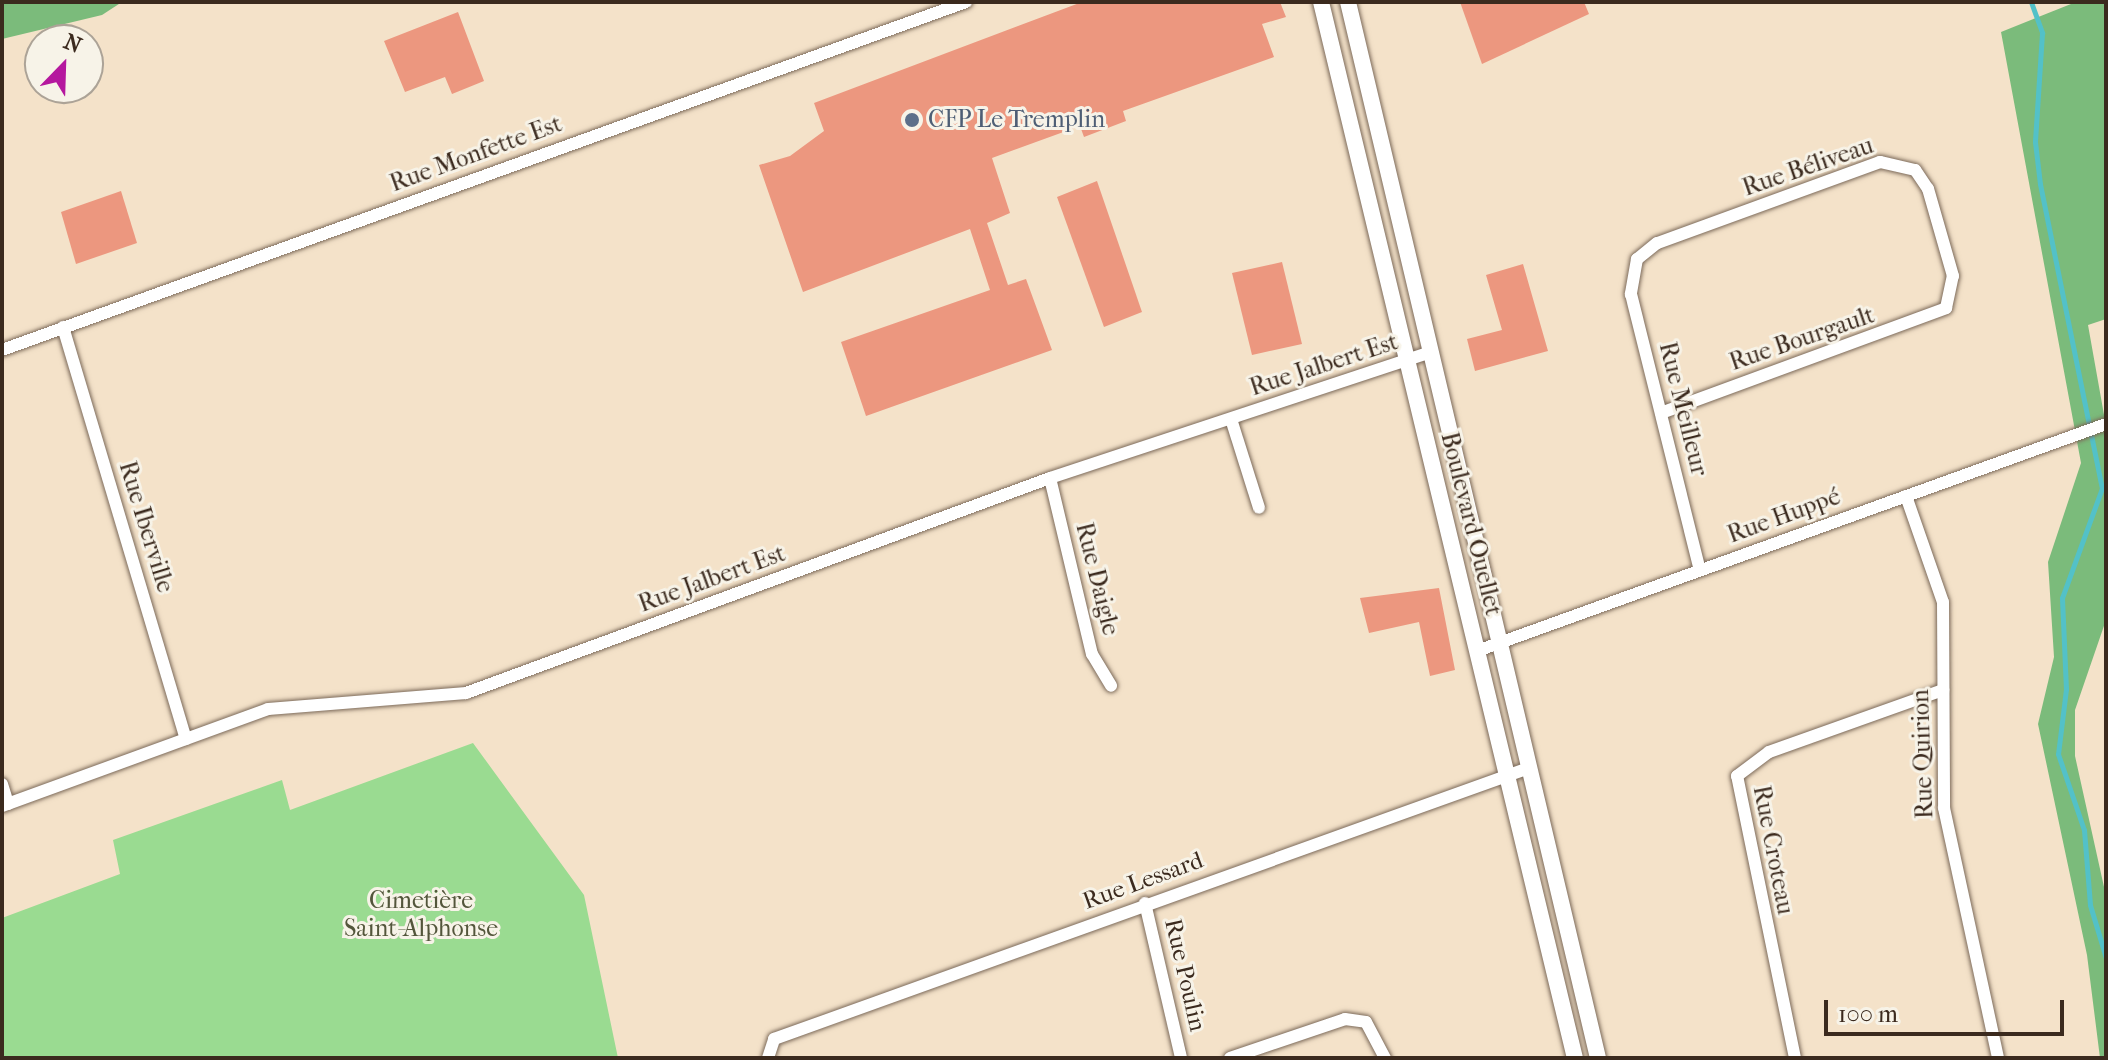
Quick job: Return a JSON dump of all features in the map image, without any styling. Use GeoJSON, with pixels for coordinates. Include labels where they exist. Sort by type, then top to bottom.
{"type":"FeatureCollection","features":[{"type":"Feature","properties":{"kind":"street","name":"Rue Monfette Est"},"geometry":{"type":"LineString","coordinates":[[2,350],[966,2]]}},
{"type":"Feature","properties":{"kind":"street","name":"Boulevard Ouellet"},"geometry":{"type":"LineString","coordinates":[[1321,2],[1575,1058]]}},
{"type":"Feature","properties":{"kind":"street","name":"Boulevard Ouellet"},"geometry":{"type":"LineString","coordinates":[[1348,2],[1598,1058]]}},
{"type":"Feature","properties":{"kind":"street","name":"Rue Béliveau"},"geometry":{"type":"LineString","coordinates":[[1637,259],[1657,243],[1891,161],[1915,170],[1928,189],[1953,276],[1950,298]]}},
{"type":"Feature","properties":{"kind":"street","name":"Rue Meilleur"},"geometry":{"type":"LineString","coordinates":[[1637,259],[1631,294],[1700,570]]}},
{"type":"Feature","properties":{"kind":"street","name":"Rue Bourgault"},"geometry":{"type":"LineString","coordinates":[[1661,413],[1937,315],[1950,298]]}},
{"type":"Feature","properties":{"kind":"street","name":"Rue Iberville"},"geometry":{"type":"LineString","coordinates":[[63,327],[186,739]]}},
{"type":"Feature","properties":{"kind":"street","name":"Rue Jalbert Est"},"geometry":{"type":"LineString","coordinates":[[5,805],[287,706],[466,693],[1050,478],[1430,352]]}},
{"type":"Feature","properties":{"kind":"street"},"geometry":{"type":"LineString","coordinates":[[1231,419],[1259,508]]}},
{"type":"Feature","properties":{"kind":"street","name":"Rue Huppé"},"geometry":{"type":"LineString","coordinates":[[1477,651],[2106,424]]}},
{"type":"Feature","properties":{"kind":"street","name":"Rue Daigle"},"geometry":{"type":"LineString","coordinates":[[1050,478],[1092,654],[1111,686]]}},
{"type":"Feature","properties":{"kind":"street","name":"Rue Quirion"},"geometry":{"type":"LineString","coordinates":[[1906,496],[1943,602],[1944,808],[1998,1058]]}},
{"type":"Feature","properties":{"kind":"street","name":"Rue Croteau"},"geometry":{"type":"LineString","coordinates":[[1795,1058],[1737,776],[1769,752],[1943,690]]}},
{"type":"Feature","properties":{"kind":"street","name":"Rue Lessard"},"geometry":{"type":"LineString","coordinates":[[768,1058],[774,1039],[1145,903],[1529,768]]}},
{"type":"Feature","properties":{"kind":"street"},"geometry":{"type":"LineString","coordinates":[[2,784],[5,805]]}},
{"type":"Feature","properties":{"kind":"street","name":"Rue Poulin"},"geometry":{"type":"LineString","coordinates":[[1145,903],[1181,1058]]}},
{"type":"Feature","properties":{"kind":"street"},"geometry":{"type":"LineString","coordinates":[[1230,1058],[1345,1019],[1366,1022],[1385,1058]]}},
{"type":"Feature","properties":{"kind":"green space"},"geometry":{"type":"Polygon","coordinates":[[[2,2],[122,2],[102,15],[64,24],[24,24],[24,34],[2,39],[2,2]]]}},
{"type":"Feature","properties":{"kind":"green space"},"geometry":{"type":"Polygon","coordinates":[[[2076,2],[2106,2],[2106,319],[2088,325],[2106,426],[2106,620],[2075,710],[2075,756],[2106,896],[2106,1058],[2100,1058],[2087,955],[2038,724],[2054,657],[2048,562],[2081,463],[2001,32],[2076,2]]]}},
{"type":"Feature","properties":{"kind":"green space","name":"Cimetière Saint-Alphonse"},"geometry":{"type":"Polygon","coordinates":[[[473,743],[584,895],[618,1058],[2,1058],[2,918],[120,874],[113,840],[282,780],[290,810],[473,743]]]}},
{"type":"Feature","properties":{"kind":"building"},"geometry":{"type":"Polygon","coordinates":[[[1082,2],[1280,2],[1286,17],[1262,24],[1274,57],[1123,111],[1126,121],[1084,137],[1080,126],[992,158],[1010,213],[987,223],[1008,285],[1026,279],[1052,350],[866,416],[841,342],[990,290],[970,229],[803,292],[759,165],[790,156],[824,131],[814,103],[1082,2]]]}},
{"type":"Feature","properties":{"kind":"building"},"geometry":{"type":"Polygon","coordinates":[[[1460,2],[1584,2],[1589,14],[1482,64],[1460,2]]]}},
{"type":"Feature","properties":{"kind":"building"},"geometry":{"type":"Polygon","coordinates":[[[458,12],[484,81],[452,94],[445,77],[405,92],[384,41],[458,12]]]}},
{"type":"Feature","properties":{"kind":"building"},"geometry":{"type":"Polygon","coordinates":[[[1097,181],[1142,312],[1104,327],[1057,197],[1097,181]]]}},
{"type":"Feature","properties":{"kind":"building"},"geometry":{"type":"Polygon","coordinates":[[[121,191],[137,243],[76,264],[61,212],[121,191]]]}},
{"type":"Feature","properties":{"kind":"building"},"geometry":{"type":"Polygon","coordinates":[[[1282,262],[1302,344],[1252,355],[1232,273],[1282,262]]]}},
{"type":"Feature","properties":{"kind":"building"},"geometry":{"type":"Polygon","coordinates":[[[1523,264],[1548,351],[1475,371],[1467,339],[1502,330],[1486,275],[1523,264]]]}},
{"type":"Feature","properties":{"kind":"building"},"geometry":{"type":"Polygon","coordinates":[[[1439,588],[1455,670],[1430,676],[1419,622],[1369,633],[1360,598],[1439,588]]]}},
{"type":"Feature","properties":{"kind":"waterway"},"geometry":{"type":"LineString","coordinates":[[2031,2],[2042,33],[2035,142],[2040,184],[2102,488],[2062,598],[2066,689],[2058,754],[2084,830],[2090,905],[2106,958]]}},
{"type":"Feature","properties":{"kind":"place","name":"CFP Le Tremplin"},"geometry":{"type":"Point","coordinates":[912,120]}}]}
